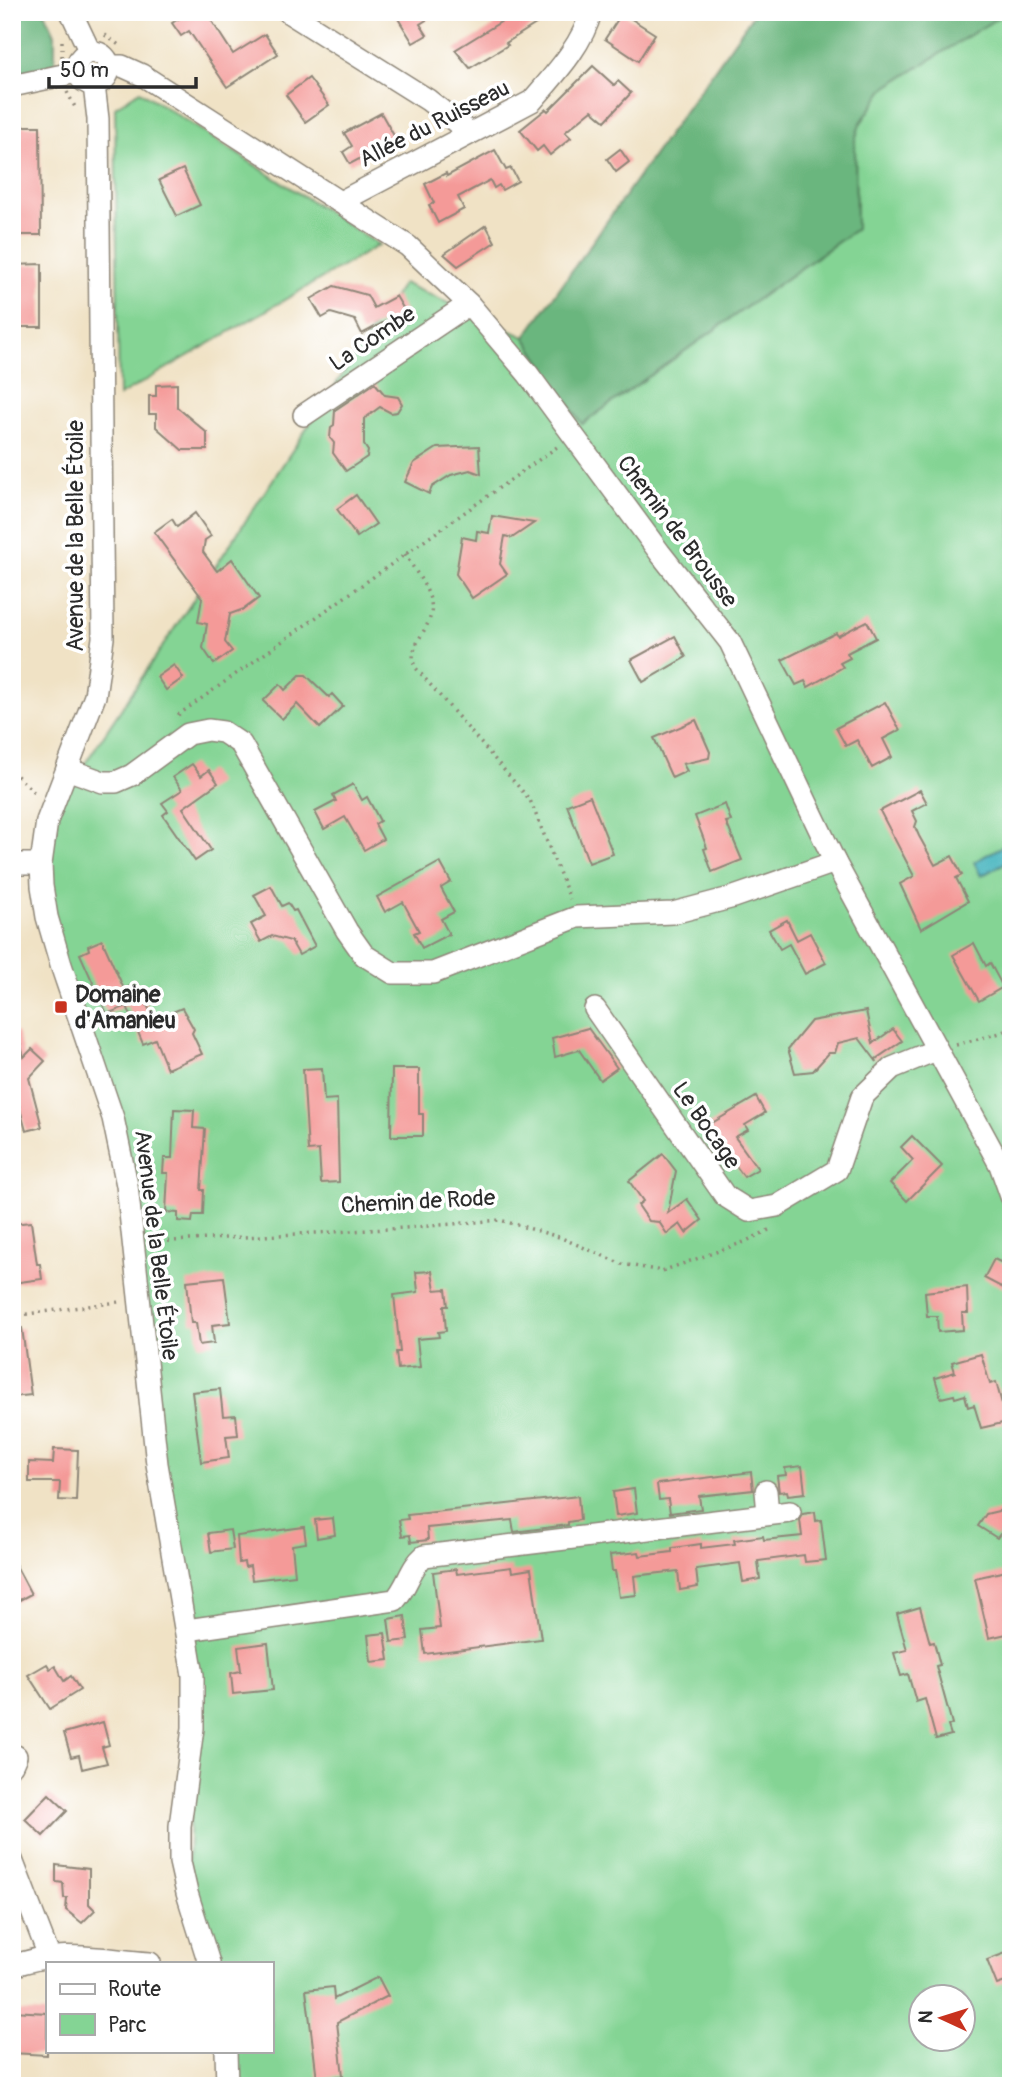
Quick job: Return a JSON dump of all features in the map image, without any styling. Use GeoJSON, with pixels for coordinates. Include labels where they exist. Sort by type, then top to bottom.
{"type":"FeatureCollection","features":[{"type":"Feature","properties":{"kind":"street"},"geometry":{"type":"LineString","coordinates":[[71,12],[90,52]]}},
{"type":"Feature","properties":{"kind":"street"},"geometry":{"type":"LineString","coordinates":[[288,12],[428,100],[470,133]]}},
{"type":"Feature","properties":{"kind":"street","name":"Allée du Ruisseau"},"geometry":{"type":"LineString","coordinates":[[340,202],[532,101],[586,29],[591,12]]}},
{"type":"Feature","properties":{"kind":"street"},"geometry":{"type":"LineString","coordinates":[[12,86],[86,78],[104,81],[110,66],[106,57],[90,52],[80,58],[86,78]]}},
{"type":"Feature","properties":{"kind":"street","name":"Chemin de Brousse"},"geometry":{"type":"LineString","coordinates":[[110,66],[122,66],[142,75],[408,246],[469,304],[528,374],[660,553],[730,642],[835,862],[1000,1165],[1011,1196]]}},
{"type":"Feature","properties":{"kind":"street","name":"Avenue de la Belle Étoile"},"geometry":{"type":"LineString","coordinates":[[86,78],[98,119],[103,638],[94,696],[47,821],[41,864],[44,901],[52,937],[113,1118],[127,1185],[157,1464],[193,1675],[193,1728],[179,1846],[201,1961]]}},
{"type":"Feature","properties":{"kind":"street","name":"La Combe"},"geometry":{"type":"LineString","coordinates":[[304,415],[469,304]]}},
{"type":"Feature","properties":{"kind":"street"},"geometry":{"type":"LineString","coordinates":[[67,769],[103,782],[116,782],[132,775],[188,734],[208,730],[223,732],[241,744],[347,931],[364,955],[393,973],[433,973],[577,917],[673,912],[734,897],[835,862]]}},
{"type":"Feature","properties":{"kind":"street"},"geometry":{"type":"LineString","coordinates":[[12,863],[41,864]]}},
{"type":"Feature","properties":{"kind":"street","name":"Le Bocage"},"geometry":{"type":"LineString","coordinates":[[596,1009],[724,1196],[750,1211],[778,1206],[837,1170],[862,1097],[892,1068],[936,1050]]}},
{"type":"Feature","properties":{"kind":"street"},"geometry":{"type":"LineString","coordinates":[[187,1630],[396,1600],[405,1589],[414,1564],[424,1556],[779,1513],[766,1491]]}},
{"type":"Feature","properties":{"kind":"street"},"geometry":{"type":"LineString","coordinates":[[12,1860],[49,1956]]}},
{"type":"Feature","properties":{"kind":"street"},"geometry":{"type":"LineString","coordinates":[[12,1967],[49,1956],[136,1962]]}},
{"type":"Feature","properties":{"kind":"street"},"geometry":{"type":"LineString","coordinates":[[226,2052],[227,2086]]}},
{"type":"Feature","properties":{"kind":"path"},"geometry":{"type":"LineString","coordinates":[[173,719],[573,435]]}},
{"type":"Feature","properties":{"kind":"path"},"geometry":{"type":"LineString","coordinates":[[405,554],[431,600],[432,613],[427,629],[415,646],[411,658],[415,667],[530,800],[577,917]]}},
{"type":"Feature","properties":{"kind":"path"},"geometry":{"type":"LineString","coordinates":[[12,771],[39,794],[34,804]]}},
{"type":"Feature","properties":{"kind":"path"},"geometry":{"type":"LineString","coordinates":[[936,1050],[1011,1028]]}},
{"type":"Feature","properties":{"kind":"path","name":"Chemin de Rode"},"geometry":{"type":"LineString","coordinates":[[134,1244],[500,1220],[559,1237],[622,1264],[662,1271],[744,1242],[775,1227]]}},
{"type":"Feature","properties":{"kind":"path"},"geometry":{"type":"LineString","coordinates":[[118,1293],[120,1313]]}},
{"type":"Feature","properties":{"kind":"path"},"geometry":{"type":"LineString","coordinates":[[12,1315],[119,1301]]}},
{"type":"Feature","properties":{"kind":"green space"},"geometry":{"type":"Polygon","coordinates":[[[12,12],[45,12],[55,34],[55,65],[12,75],[12,12]]]}},
{"type":"Feature","properties":{"kind":"green space"},"geometry":{"type":"Polygon","coordinates":[[[755,12],[1007,12],[885,88],[860,124],[855,140],[856,229],[582,424],[525,337],[755,12]]]}},
{"type":"Feature","properties":{"kind":"green space"},"geometry":{"type":"Polygon","coordinates":[[[1011,12],[1011,2086],[227,2086],[226,2052],[273,2052],[273,1962],[209,1962],[187,1893],[193,1728],[127,1185],[52,937],[47,821],[403,283],[525,337],[582,424],[856,229],[855,140],[860,124],[885,88],[1011,12]]]}},
{"type":"Feature","properties":{"kind":"green space"},"geometry":{"type":"Polygon","coordinates":[[[140,91],[379,245],[119,396],[115,107],[140,91]]]}},
{"type":"Feature","properties":{"kind":"water"},"geometry":{"type":"Polygon","coordinates":[[[1003,846],[1010,860],[981,876],[974,862],[1003,846]]]}},
{"type":"Feature","properties":{"kind":"building"},"geometry":{"type":"Polygon","coordinates":[[[176,12],[206,12],[233,54],[265,34],[278,54],[227,87],[189,31],[181,36],[172,23],[180,18],[176,12]]]}},
{"type":"Feature","properties":{"kind":"building"},"geometry":{"type":"Polygon","coordinates":[[[394,12],[439,12],[420,24],[427,35],[413,43],[394,12]]]}},
{"type":"Feature","properties":{"kind":"building"},"geometry":{"type":"Polygon","coordinates":[[[517,12],[532,12],[539,22],[470,68],[455,50],[517,12]]]}},
{"type":"Feature","properties":{"kind":"building"},"geometry":{"type":"Polygon","coordinates":[[[622,13],[655,34],[638,61],[605,39],[622,13]]]}},
{"type":"Feature","properties":{"kind":"building"},"geometry":{"type":"Polygon","coordinates":[[[593,66],[614,85],[618,81],[631,93],[605,121],[592,110],[565,132],[571,138],[550,155],[543,146],[537,151],[520,130],[546,109],[548,111],[593,66]]]}},
{"type":"Feature","properties":{"kind":"building"},"geometry":{"type":"Polygon","coordinates":[[[309,78],[329,105],[305,122],[286,95],[309,78]]]}},
{"type":"Feature","properties":{"kind":"building"},"geometry":{"type":"Polygon","coordinates":[[[381,113],[397,141],[378,153],[376,150],[350,164],[343,152],[352,146],[344,133],[381,113]]]}},
{"type":"Feature","properties":{"kind":"building"},"geometry":{"type":"Polygon","coordinates":[[[12,126],[40,126],[41,235],[12,235],[12,126]]]}},
{"type":"Feature","properties":{"kind":"building"},"geometry":{"type":"Polygon","coordinates":[[[620,149],[629,162],[616,172],[607,159],[620,149]]]}},
{"type":"Feature","properties":{"kind":"building"},"geometry":{"type":"Polygon","coordinates":[[[495,150],[506,170],[511,168],[518,181],[502,190],[499,185],[494,188],[490,180],[458,197],[464,209],[438,223],[429,205],[434,203],[425,184],[446,173],[447,176],[495,150]]]}},
{"type":"Feature","properties":{"kind":"building"},"geometry":{"type":"Polygon","coordinates":[[[183,169],[200,205],[177,216],[159,180],[183,169]]]}},
{"type":"Feature","properties":{"kind":"building"},"geometry":{"type":"Polygon","coordinates":[[[486,225],[495,242],[458,266],[444,254],[486,225]]]}},
{"type":"Feature","properties":{"kind":"building"},"geometry":{"type":"Polygon","coordinates":[[[42,264],[42,327],[12,327],[12,265],[42,264]]]}},
{"type":"Feature","properties":{"kind":"building"},"geometry":{"type":"Polygon","coordinates":[[[334,286],[367,295],[374,308],[396,296],[406,313],[390,323],[388,320],[362,334],[355,320],[331,313],[322,318],[311,299],[334,286]]]}},
{"type":"Feature","properties":{"kind":"building"},"geometry":{"type":"Polygon","coordinates":[[[375,383],[385,395],[398,397],[402,404],[397,412],[391,413],[380,407],[364,419],[367,457],[346,471],[333,453],[334,443],[330,438],[335,410],[375,383]]]}},
{"type":"Feature","properties":{"kind":"building"},"geometry":{"type":"Polygon","coordinates":[[[177,384],[177,407],[207,433],[207,450],[182,450],[156,427],[156,414],[149,414],[149,396],[156,396],[156,385],[177,384]]]}},
{"type":"Feature","properties":{"kind":"building"},"geometry":{"type":"Polygon","coordinates":[[[479,446],[481,474],[470,470],[451,475],[432,487],[429,494],[405,482],[414,463],[437,448],[479,446]]]}},
{"type":"Feature","properties":{"kind":"building"},"geometry":{"type":"Polygon","coordinates":[[[356,495],[376,524],[357,537],[337,509],[356,495]]]}},
{"type":"Feature","properties":{"kind":"building"},"geometry":{"type":"Polygon","coordinates":[[[195,513],[211,536],[205,540],[203,552],[217,571],[232,559],[259,598],[244,609],[230,614],[225,642],[232,651],[214,664],[203,648],[207,624],[198,622],[202,598],[154,532],[172,519],[177,527],[195,513]]]}},
{"type":"Feature","properties":{"kind":"building"},"geometry":{"type":"Polygon","coordinates":[[[492,516],[534,523],[512,538],[505,536],[500,564],[507,574],[472,598],[456,574],[462,537],[476,540],[477,531],[489,533],[492,516]]]}},
{"type":"Feature","properties":{"kind":"building"},"geometry":{"type":"Polygon","coordinates":[[[867,621],[876,638],[847,653],[850,658],[840,663],[843,667],[808,687],[805,681],[796,685],[782,660],[867,621]]]}},
{"type":"Feature","properties":{"kind":"building"},"geometry":{"type":"Polygon","coordinates":[[[675,636],[686,657],[643,682],[631,660],[675,636]]]}},
{"type":"Feature","properties":{"kind":"building"},"geometry":{"type":"Polygon","coordinates":[[[174,665],[183,678],[166,690],[157,677],[174,665]]]}},
{"type":"Feature","properties":{"kind":"building"},"geometry":{"type":"Polygon","coordinates":[[[300,675],[306,675],[329,697],[332,694],[343,706],[320,728],[297,704],[282,719],[263,701],[280,684],[285,690],[300,675]]]}},
{"type":"Feature","properties":{"kind":"building"},"geometry":{"type":"Polygon","coordinates":[[[885,702],[900,730],[883,739],[892,757],[872,768],[857,740],[846,746],[836,728],[885,702]]]}},
{"type":"Feature","properties":{"kind":"building"},"geometry":{"type":"Polygon","coordinates":[[[696,720],[710,752],[709,758],[683,764],[687,771],[672,778],[654,738],[696,720]]]}},
{"type":"Feature","properties":{"kind":"building"},"geometry":{"type":"Polygon","coordinates":[[[192,764],[201,776],[209,770],[218,783],[183,808],[211,850],[195,861],[163,815],[168,811],[162,803],[182,790],[173,777],[192,764]]]}},
{"type":"Feature","properties":{"kind":"building"},"geometry":{"type":"Polygon","coordinates":[[[353,784],[362,800],[367,797],[380,821],[375,824],[383,839],[364,850],[345,817],[324,829],[315,812],[336,801],[333,795],[353,784]]]}},
{"type":"Feature","properties":{"kind":"building"},"geometry":{"type":"Polygon","coordinates":[[[920,790],[927,803],[912,811],[917,821],[915,827],[935,865],[952,856],[962,875],[956,878],[968,901],[921,929],[900,884],[914,876],[880,811],[920,790]]]}},
{"type":"Feature","properties":{"kind":"building"},"geometry":{"type":"Polygon","coordinates":[[[590,796],[613,854],[589,863],[567,805],[590,796]]]}},
{"type":"Feature","properties":{"kind":"building"},"geometry":{"type":"Polygon","coordinates":[[[725,804],[731,821],[726,822],[742,860],[712,872],[704,849],[707,848],[695,816],[725,804]]]}},
{"type":"Feature","properties":{"kind":"building"},"geometry":{"type":"Polygon","coordinates":[[[440,862],[451,882],[441,888],[454,912],[441,919],[449,934],[422,948],[414,933],[419,931],[403,902],[385,912],[377,897],[440,862]]]}},
{"type":"Feature","properties":{"kind":"building"},"geometry":{"type":"Polygon","coordinates":[[[271,886],[282,906],[288,903],[293,911],[296,910],[315,946],[299,955],[291,941],[272,936],[261,942],[251,924],[266,916],[254,895],[271,886]]]}},
{"type":"Feature","properties":{"kind":"building"},"geometry":{"type":"Polygon","coordinates":[[[787,920],[797,940],[810,933],[826,963],[805,974],[789,944],[780,949],[769,930],[787,920]]]}},
{"type":"Feature","properties":{"kind":"building"},"geometry":{"type":"Polygon","coordinates":[[[102,940],[124,989],[137,983],[154,1020],[182,1008],[194,1029],[192,1033],[202,1054],[167,1069],[155,1039],[143,1044],[127,1006],[107,1014],[80,954],[89,950],[88,946],[102,940]]]}},
{"type":"Feature","properties":{"kind":"building"},"geometry":{"type":"Polygon","coordinates":[[[974,943],[986,966],[990,963],[1003,987],[979,1001],[953,955],[974,943]]]}},
{"type":"Feature","properties":{"kind":"building"},"geometry":{"type":"Polygon","coordinates":[[[866,1011],[873,1043],[893,1029],[902,1041],[876,1059],[877,1062],[859,1038],[838,1043],[835,1053],[829,1053],[813,1071],[795,1073],[788,1049],[811,1021],[866,1011]]]}},
{"type":"Feature","properties":{"kind":"building"},"geometry":{"type":"Polygon","coordinates":[[[588,1028],[617,1068],[600,1080],[579,1050],[555,1057],[552,1038],[588,1028]]]}},
{"type":"Feature","properties":{"kind":"building"},"geometry":{"type":"Polygon","coordinates":[[[17,1032],[24,1057],[32,1049],[45,1061],[29,1078],[42,1127],[26,1131],[12,1079],[12,1033],[17,1032]]]}},
{"type":"Feature","properties":{"kind":"building"},"geometry":{"type":"Polygon","coordinates":[[[322,1068],[324,1100],[337,1099],[339,1182],[321,1183],[319,1150],[308,1151],[303,1069],[322,1068]]]}},
{"type":"Feature","properties":{"kind":"building"},"geometry":{"type":"Polygon","coordinates":[[[392,1069],[419,1069],[419,1114],[423,1114],[423,1136],[391,1136],[392,1069]]]}},
{"type":"Feature","properties":{"kind":"building"},"geometry":{"type":"Polygon","coordinates":[[[756,1097],[765,1113],[745,1125],[748,1130],[735,1137],[758,1169],[744,1177],[707,1126],[756,1097]]]}},
{"type":"Feature","properties":{"kind":"building"},"geometry":{"type":"Polygon","coordinates":[[[174,1109],[194,1110],[193,1128],[205,1129],[201,1190],[204,1190],[203,1215],[193,1215],[192,1222],[178,1221],[178,1213],[166,1212],[168,1173],[163,1173],[164,1158],[172,1158],[174,1109]]]}},
{"type":"Feature","properties":{"kind":"building"},"geometry":{"type":"Polygon","coordinates":[[[912,1136],[942,1166],[907,1201],[890,1183],[913,1160],[901,1147],[912,1136]]]}},
{"type":"Feature","properties":{"kind":"building"},"geometry":{"type":"Polygon","coordinates":[[[663,1154],[676,1171],[668,1213],[687,1199],[702,1220],[686,1233],[680,1224],[667,1234],[659,1222],[649,1221],[638,1205],[643,1201],[629,1181],[663,1154]]]}},
{"type":"Feature","properties":{"kind":"building"},"geometry":{"type":"Polygon","coordinates":[[[31,1222],[42,1279],[12,1283],[12,1224],[31,1222]]]}},
{"type":"Feature","properties":{"kind":"building"},"geometry":{"type":"Polygon","coordinates":[[[994,1259],[1011,1267],[1011,1273],[1003,1288],[984,1278],[994,1259]]]}},
{"type":"Feature","properties":{"kind":"building"},"geometry":{"type":"Polygon","coordinates":[[[432,1271],[435,1290],[446,1289],[446,1331],[438,1332],[439,1337],[417,1339],[420,1367],[398,1369],[396,1352],[400,1352],[394,1295],[418,1292],[416,1272],[432,1271]]]}},
{"type":"Feature","properties":{"kind":"building"},"geometry":{"type":"Polygon","coordinates":[[[224,1277],[230,1323],[212,1325],[214,1343],[199,1345],[196,1323],[191,1323],[187,1281],[224,1277]]]}},
{"type":"Feature","properties":{"kind":"building"},"geometry":{"type":"Polygon","coordinates":[[[967,1287],[968,1313],[962,1313],[963,1330],[938,1332],[937,1316],[927,1316],[925,1292],[967,1287]]]}},
{"type":"Feature","properties":{"kind":"building"},"geometry":{"type":"Polygon","coordinates":[[[22,1328],[31,1395],[12,1397],[12,1329],[22,1328]]]}},
{"type":"Feature","properties":{"kind":"building"},"geometry":{"type":"Polygon","coordinates":[[[981,1354],[990,1384],[996,1382],[1007,1422],[981,1428],[974,1405],[968,1407],[965,1395],[941,1398],[935,1378],[955,1372],[952,1362],[981,1354]]]}},
{"type":"Feature","properties":{"kind":"building"},"geometry":{"type":"Polygon","coordinates":[[[220,1389],[223,1416],[236,1415],[238,1435],[226,1436],[229,1458],[201,1462],[192,1392],[220,1389]]]}},
{"type":"Feature","properties":{"kind":"building"},"geometry":{"type":"Polygon","coordinates":[[[54,1449],[78,1450],[76,1501],[59,1500],[60,1482],[29,1482],[29,1462],[53,1463],[54,1449]]]}},
{"type":"Feature","properties":{"kind":"building"},"geometry":{"type":"Polygon","coordinates":[[[802,1466],[805,1493],[788,1495],[787,1491],[779,1492],[777,1476],[786,1475],[785,1468],[802,1466]]]}},
{"type":"Feature","properties":{"kind":"building"},"geometry":{"type":"Polygon","coordinates":[[[751,1472],[753,1490],[699,1496],[701,1509],[670,1513],[668,1499],[659,1500],[657,1484],[751,1472]]]}},
{"type":"Feature","properties":{"kind":"building"},"geometry":{"type":"Polygon","coordinates":[[[634,1489],[637,1513],[616,1516],[613,1492],[634,1489]]]}},
{"type":"Feature","properties":{"kind":"building"},"geometry":{"type":"Polygon","coordinates":[[[578,1496],[580,1520],[568,1522],[568,1525],[514,1532],[512,1520],[427,1528],[428,1540],[411,1542],[410,1535],[402,1536],[399,1520],[408,1519],[407,1515],[578,1496]]]}},
{"type":"Feature","properties":{"kind":"building"},"geometry":{"type":"Polygon","coordinates":[[[1011,1508],[1011,1531],[1000,1534],[997,1538],[978,1526],[986,1514],[1011,1508]]]}},
{"type":"Feature","properties":{"kind":"building"},"geometry":{"type":"Polygon","coordinates":[[[815,1512],[816,1521],[821,1520],[826,1560],[805,1562],[804,1555],[758,1561],[760,1579],[743,1582],[740,1563],[696,1569],[698,1587],[680,1590],[678,1571],[634,1576],[636,1595],[619,1597],[610,1555],[639,1552],[640,1556],[672,1552],[672,1548],[701,1544],[701,1548],[735,1544],[734,1540],[763,1536],[764,1540],[802,1536],[800,1520],[803,1514],[815,1512]]]}},
{"type":"Feature","properties":{"kind":"building"},"geometry":{"type":"Polygon","coordinates":[[[333,1518],[335,1535],[317,1538],[315,1520],[333,1518]]]}},
{"type":"Feature","properties":{"kind":"building"},"geometry":{"type":"Polygon","coordinates":[[[304,1527],[306,1543],[292,1545],[295,1575],[252,1580],[250,1566],[245,1567],[244,1562],[239,1563],[237,1536],[304,1527]]]}},
{"type":"Feature","properties":{"kind":"building"},"geometry":{"type":"Polygon","coordinates":[[[230,1530],[233,1549],[211,1552],[208,1533],[230,1530]]]}},
{"type":"Feature","properties":{"kind":"building"},"geometry":{"type":"Polygon","coordinates":[[[12,1558],[31,1594],[12,1604],[12,1558]]]}},
{"type":"Feature","properties":{"kind":"building"},"geometry":{"type":"Polygon","coordinates":[[[511,1567],[512,1572],[531,1569],[541,1639],[425,1654],[422,1630],[440,1628],[433,1572],[456,1569],[457,1574],[511,1567]]]}},
{"type":"Feature","properties":{"kind":"building"},"geometry":{"type":"Polygon","coordinates":[[[1011,1570],[1011,1633],[989,1638],[975,1578],[1011,1570]]]}},
{"type":"Feature","properties":{"kind":"building"},"geometry":{"type":"Polygon","coordinates":[[[920,1607],[930,1643],[934,1642],[940,1665],[936,1666],[952,1724],[948,1726],[951,1735],[936,1739],[925,1699],[916,1702],[908,1674],[901,1676],[894,1653],[907,1650],[897,1614],[920,1607]]]}},
{"type":"Feature","properties":{"kind":"building"},"geometry":{"type":"Polygon","coordinates":[[[405,1616],[408,1640],[391,1642],[388,1619],[405,1616]]]}},
{"type":"Feature","properties":{"kind":"building"},"geometry":{"type":"Polygon","coordinates":[[[385,1633],[389,1660],[371,1662],[368,1635],[385,1633]]]}},
{"type":"Feature","properties":{"kind":"building"},"geometry":{"type":"Polygon","coordinates":[[[268,1643],[273,1690],[233,1694],[231,1673],[241,1671],[238,1647],[268,1643]]]}},
{"type":"Feature","properties":{"kind":"building"},"geometry":{"type":"Polygon","coordinates":[[[47,1664],[50,1669],[55,1666],[64,1681],[71,1676],[80,1690],[50,1709],[28,1675],[47,1664]]]}},
{"type":"Feature","properties":{"kind":"building"},"geometry":{"type":"Polygon","coordinates":[[[103,1722],[109,1745],[102,1747],[107,1763],[82,1769],[79,1755],[71,1757],[64,1733],[103,1722]]]}},
{"type":"Feature","properties":{"kind":"building"},"geometry":{"type":"Polygon","coordinates":[[[49,1794],[67,1811],[43,1836],[25,1819],[49,1794]]]}},
{"type":"Feature","properties":{"kind":"building"},"geometry":{"type":"Polygon","coordinates":[[[56,1865],[89,1869],[89,1904],[95,1910],[82,1923],[66,1910],[67,1898],[64,1898],[63,1883],[56,1882],[56,1865]]]}},
{"type":"Feature","properties":{"kind":"building"},"geometry":{"type":"Polygon","coordinates":[[[1011,1951],[1011,1980],[997,1985],[987,1960],[1011,1951]]]}},
{"type":"Feature","properties":{"kind":"building"},"geometry":{"type":"Polygon","coordinates":[[[378,1977],[388,1996],[337,2022],[343,2076],[317,2079],[306,1990],[333,1987],[334,1999],[378,1977]]]}},
{"type":"Feature","properties":{"kind":"building"},"geometry":{"type":"Polygon","coordinates":[[[12,2011],[46,2013],[47,2055],[12,2053],[12,2011]]]}},
{"type":"Feature","properties":{"kind":"place","name":"Domaine d'Amanieu"},"geometry":{"type":"Point","coordinates":[61,1007]}}]}
